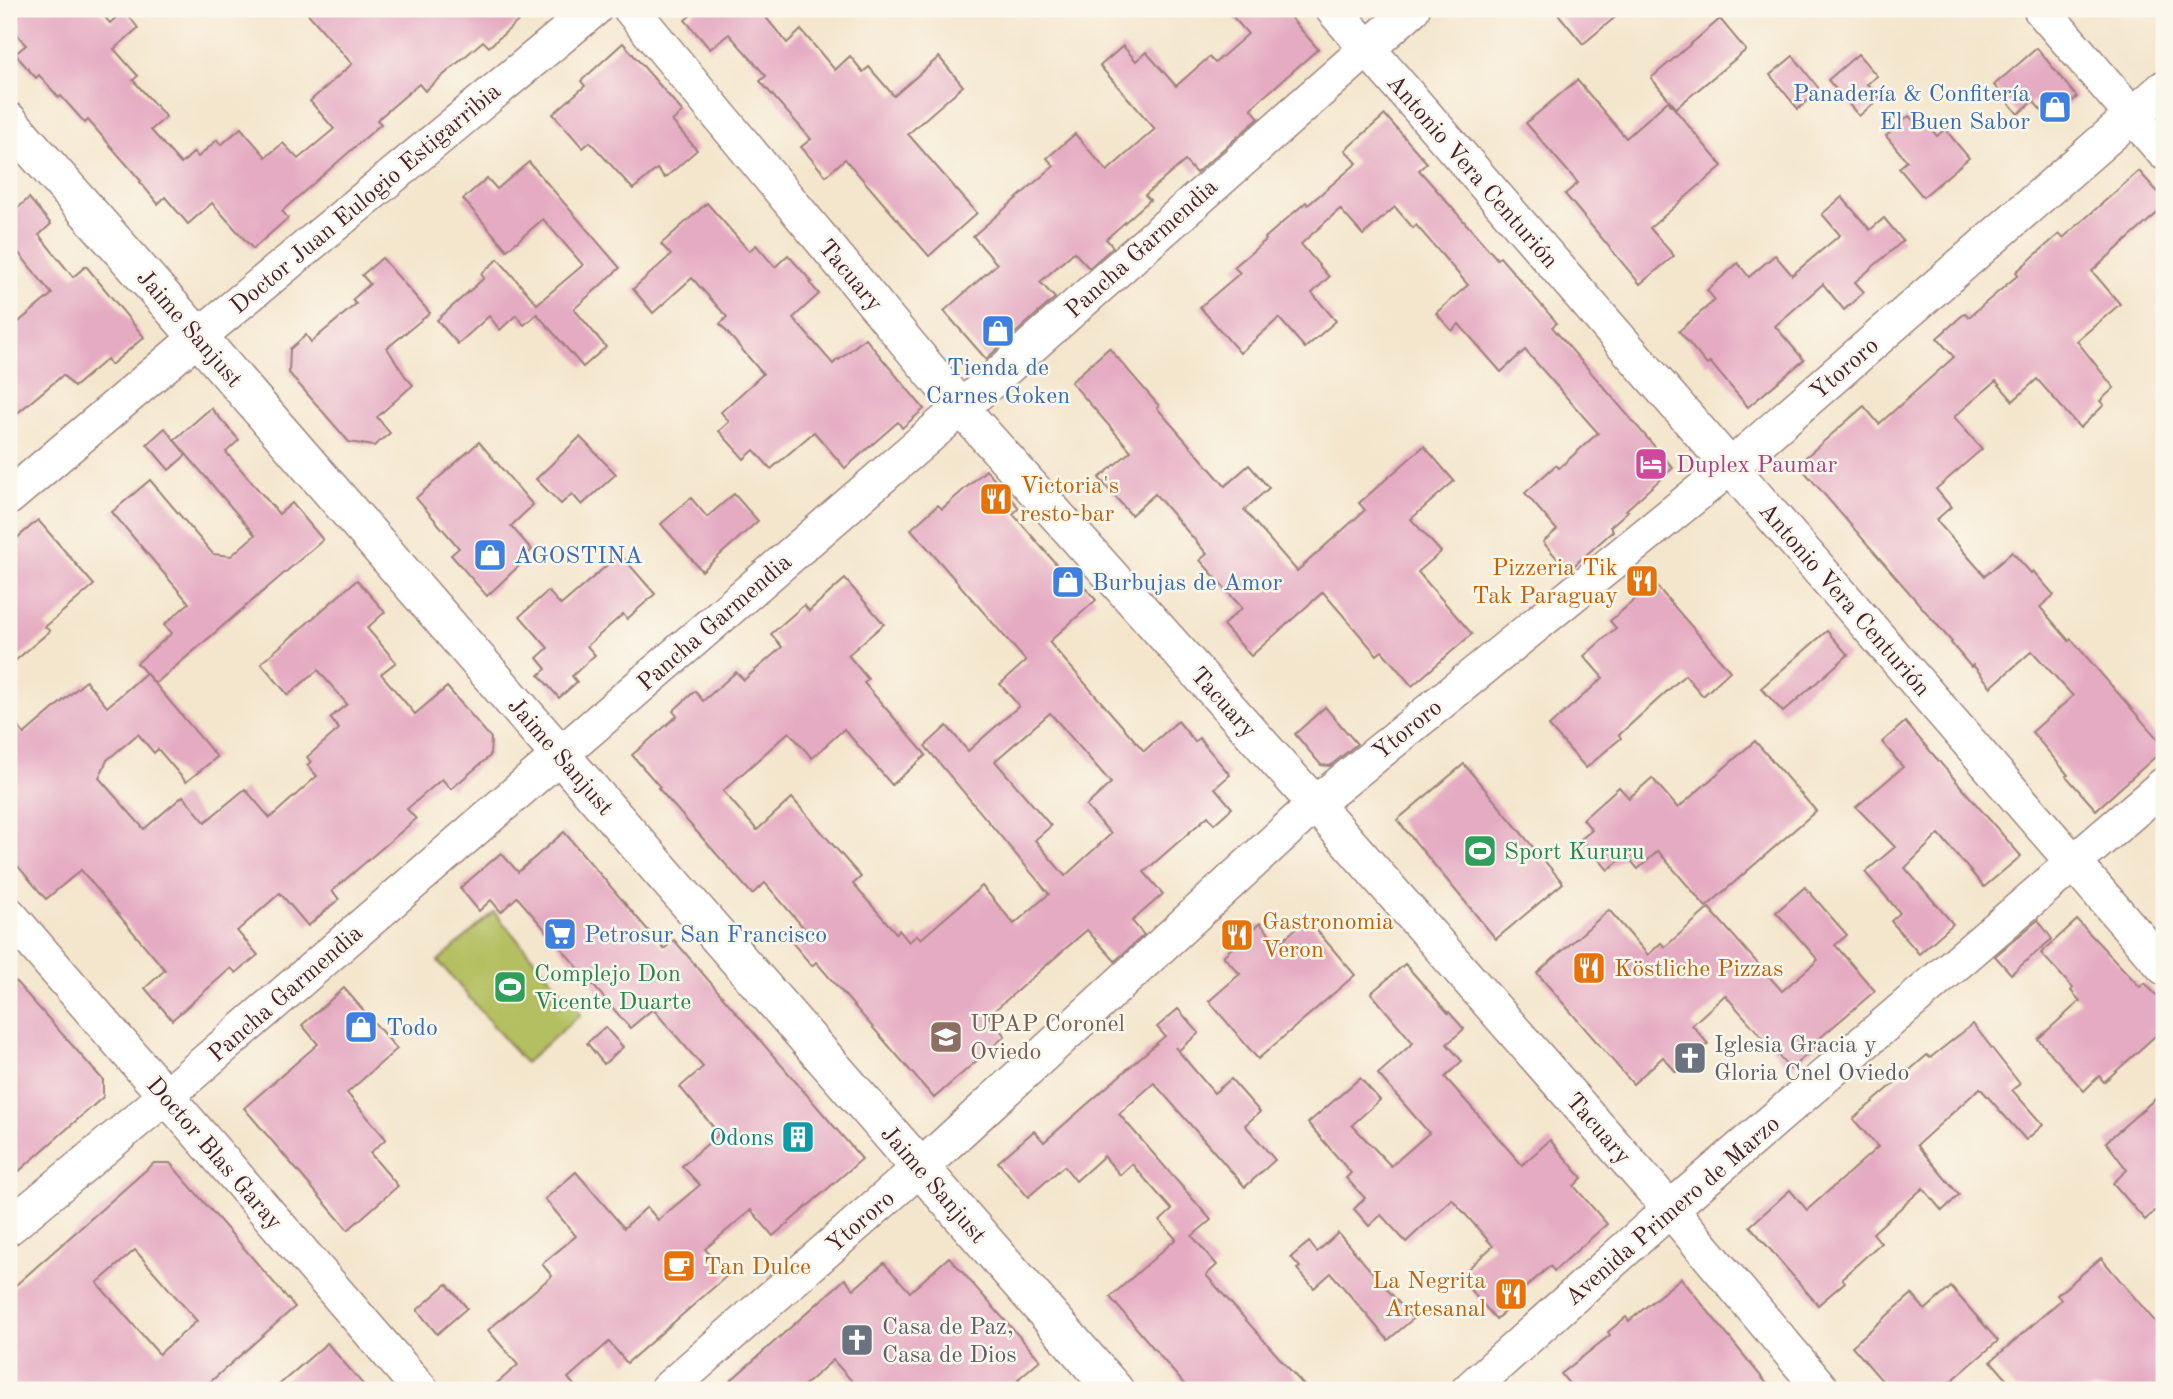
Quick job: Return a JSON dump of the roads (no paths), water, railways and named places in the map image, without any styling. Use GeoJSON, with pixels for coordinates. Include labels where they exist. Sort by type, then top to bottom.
{"type":"FeatureCollection","features":[{"type":"Feature","properties":{"kind":"main road","name":"Jaime Sanjust"},"geometry":{"type":"LineString","coordinates":[[9,122],[1114,1390]]}},
{"type":"Feature","properties":{"kind":"street","name":"Doctor Juan Eulogio Estigarribia"},"geometry":{"type":"LineString","coordinates":[[9,497],[594,9]]}},
{"type":"Feature","properties":{"kind":"street","name":"Tacuary"},"geometry":{"type":"LineString","coordinates":[[631,9],[961,408],[1315,804],[1670,1209],[1822,1390]]}},
{"type":"Feature","properties":{"kind":"street","name":"Antonio Vera Centurión"},"geometry":{"type":"LineString","coordinates":[[1333,9],[2164,967]]}},
{"type":"Feature","properties":{"kind":"street","name":"Pancha Garmendia"},"geometry":{"type":"LineString","coordinates":[[9,1227],[166,1096],[961,408],[1412,9]]}},
{"type":"Feature","properties":{"kind":"street"},"geometry":{"type":"LineString","coordinates":[[2041,9],[2164,152]]}},
{"type":"Feature","properties":{"kind":"street","name":"Ytororo"},"geometry":{"type":"LineString","coordinates":[[667,1390],[920,1168],[1315,804],[1730,467],[2134,117],[2164,88]]}},
{"type":"Feature","properties":{"kind":"street","name":"Avenida Primero de Marzo"},"geometry":{"type":"LineString","coordinates":[[1469,1390],[1670,1209],[2164,785]]}},
{"type":"Feature","properties":{"kind":"street","name":"Doctor Blas Garay"},"geometry":{"type":"LineString","coordinates":[[9,915],[421,1390]]}},
{"type":"Feature","properties":{"kind":"place","name":"Panadería & Confitería El Buen Sabor"},"geometry":{"type":"Point","coordinates":[2055,107]}},
{"type":"Feature","properties":{"kind":"place","name":"Tienda de Carnes Goken"},"geometry":{"type":"Point","coordinates":[998,331]}},
{"type":"Feature","properties":{"kind":"place","name":"Duplex Paumar"},"geometry":{"type":"Point","coordinates":[1651,464]}},
{"type":"Feature","properties":{"kind":"place","name":"Victoria's resto-bar"},"geometry":{"type":"Point","coordinates":[996,499]}},
{"type":"Feature","properties":{"kind":"place","name":"AGOSTINA"},"geometry":{"type":"Point","coordinates":[490,555]}},
{"type":"Feature","properties":{"kind":"place","name":"Pizzeria Tik Tak Paraguay"},"geometry":{"type":"Point","coordinates":[1642,581]}},
{"type":"Feature","properties":{"kind":"place","name":"Burbujas de Amor"},"geometry":{"type":"Point","coordinates":[1068,582]}},
{"type":"Feature","properties":{"kind":"place","name":"Sport Kururu"},"geometry":{"type":"Point","coordinates":[1480,851]}},
{"type":"Feature","properties":{"kind":"place","name":"Petrosur San Francisco"},"geometry":{"type":"Point","coordinates":[560,934]}},
{"type":"Feature","properties":{"kind":"place","name":"Gastronomia Veron"},"geometry":{"type":"Point","coordinates":[1237,935]}},
{"type":"Feature","properties":{"kind":"place","name":"Köstliche Pizzas"},"geometry":{"type":"Point","coordinates":[1589,968]}},
{"type":"Feature","properties":{"kind":"place","name":"Complejo Don Vicente Duarte"},"geometry":{"type":"Point","coordinates":[510,987]}},
{"type":"Feature","properties":{"kind":"place","name":"Todo"},"geometry":{"type":"Point","coordinates":[361,1027]}},
{"type":"Feature","properties":{"kind":"place","name":"UPAP Coronel Oviedo"},"geometry":{"type":"Point","coordinates":[946,1037]}},
{"type":"Feature","properties":{"kind":"place","name":"Iglesia Gracia y Gloria Cnel Oviedo"},"geometry":{"type":"Point","coordinates":[1690,1058]}},
{"type":"Feature","properties":{"kind":"place","name":"Odons"},"geometry":{"type":"Point","coordinates":[798,1137]}},
{"type":"Feature","properties":{"kind":"place","name":"Tan Dulce"},"geometry":{"type":"Point","coordinates":[679,1266]}},
{"type":"Feature","properties":{"kind":"place","name":"La Negrita Artesanal"},"geometry":{"type":"Point","coordinates":[1511,1294]}},
{"type":"Feature","properties":{"kind":"place","name":"Casa de Paz, Casa de Dios"},"geometry":{"type":"Point","coordinates":[857,1340]}}]}
